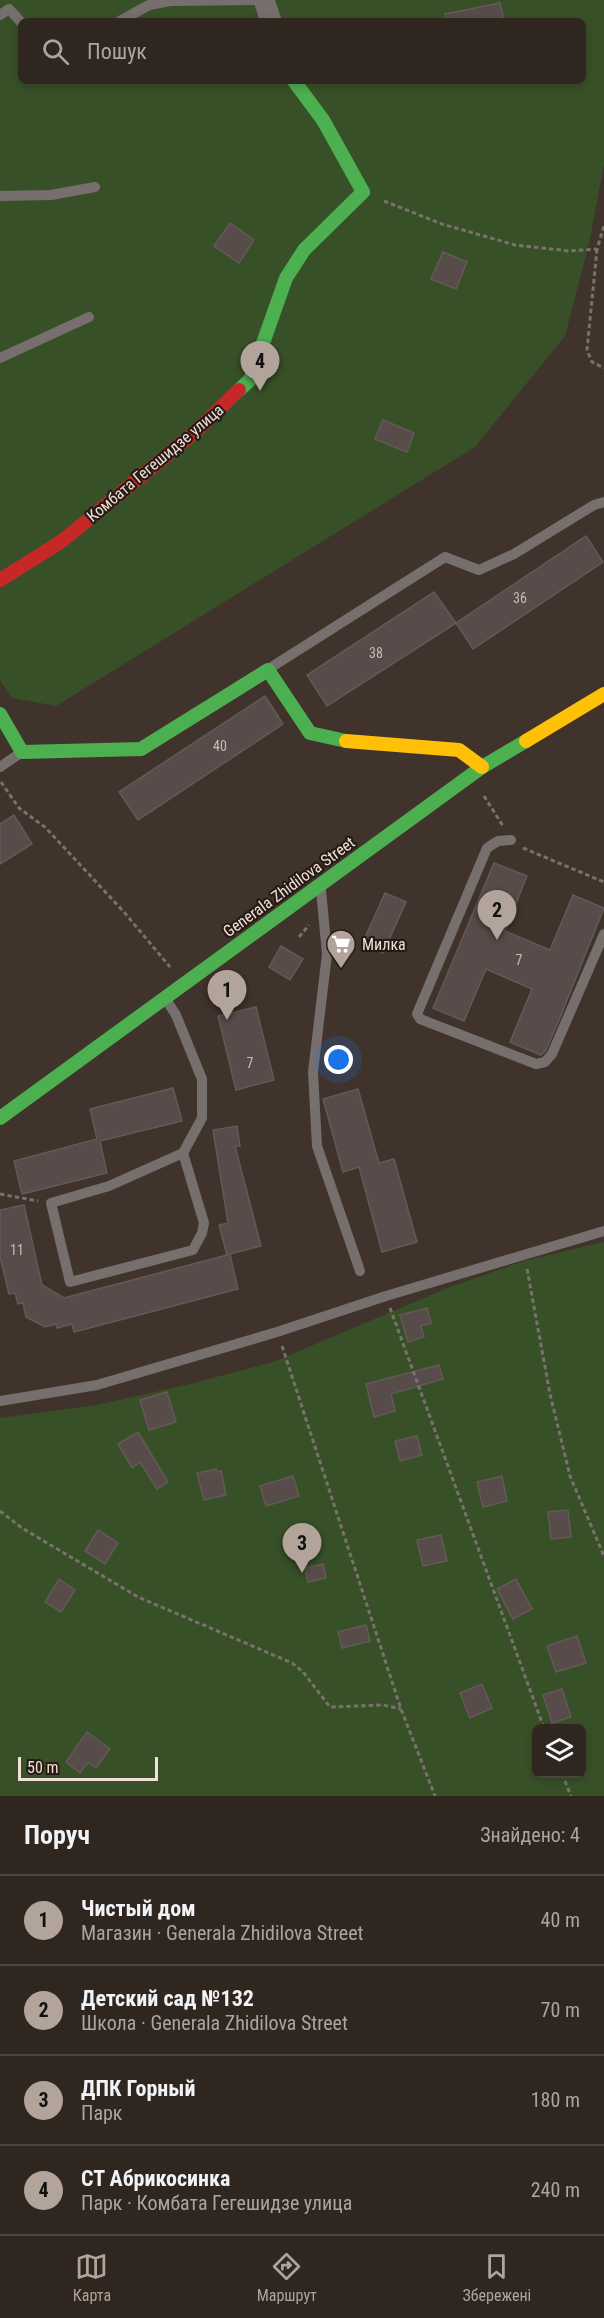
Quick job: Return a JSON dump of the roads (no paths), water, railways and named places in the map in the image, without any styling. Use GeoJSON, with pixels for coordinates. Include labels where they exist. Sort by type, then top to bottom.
{"type":"FeatureCollection","features":[{"type":"Feature","properties":{"kind":"street"},"geometry":{"type":"LineString","coordinates":[[264,0],[270,18]]}},
{"type":"Feature","properties":{"kind":"street","name":"Комбата Гегешидзе улица"},"geometry":{"type":"LineString","coordinates":[[0,580],[62,541],[194,433],[250,380],[286,278],[304,250],[363,192],[323,120],[296,84]]}},
{"type":"Feature","properties":{"kind":"street"},"geometry":{"type":"LineString","coordinates":[[0,714],[22,752],[141,749],[268,670],[310,733],[340,741],[459,750],[482,767]]}},
{"type":"Feature","properties":{"kind":"street","name":"Generala Zhidilova Street"},"geometry":{"type":"LineString","coordinates":[[0,1118],[482,767],[604,694]]}},
{"type":"Feature","properties":{"kind":"lane"},"geometry":{"type":"LineString","coordinates":[[125,18],[148,5],[170,1],[264,0]]}},
{"type":"Feature","properties":{"kind":"lane"},"geometry":{"type":"LineString","coordinates":[[0,15],[9,9],[18,19]]}},
{"type":"Feature","properties":{"kind":"lane"},"geometry":{"type":"LineString","coordinates":[[0,196],[51,195],[95,187]]}},
{"type":"Feature","properties":{"kind":"lane"},"geometry":{"type":"LineString","coordinates":[[0,358],[89,317]]}},
{"type":"Feature","properties":{"kind":"lane"},"geometry":{"type":"LineString","coordinates":[[268,670],[445,557],[479,570],[514,554],[604,501]]}},
{"type":"Feature","properties":{"kind":"lane"},"geometry":{"type":"LineString","coordinates":[[0,767],[22,752]]}},
{"type":"Feature","properties":{"kind":"lane"},"geometry":{"type":"LineString","coordinates":[[511,840],[498,841],[488,848],[417,1014],[420,1019],[536,1064],[544,1062],[552,1054],[604,934]]}},
{"type":"Feature","properties":{"kind":"lane"},"geometry":{"type":"LineString","coordinates":[[321,884],[327,954],[313,1072],[317,1146],[360,1271]]}},
{"type":"Feature","properties":{"kind":"lane"},"geometry":{"type":"LineString","coordinates":[[165,998],[176,1015],[202,1079],[202,1118],[183,1153],[109,1186],[51,1203],[70,1282],[193,1250],[202,1233],[204,1223],[183,1153]]}},
{"type":"Feature","properties":{"kind":"lane"},"geometry":{"type":"LineString","coordinates":[[0,1401],[97,1385],[604,1231]]}},
{"type":"Feature","properties":{"kind":"place","name":"СТ Абрикосинка"},"geometry":{"type":"Point","coordinates":[260,391]}},
{"type":"Feature","properties":{"kind":"place","name":"Детский сад №132"},"geometry":{"type":"Point","coordinates":[497,940]}},
{"type":"Feature","properties":{"kind":"place","name":"Милка"},"geometry":{"type":"Point","coordinates":[341,970]}},
{"type":"Feature","properties":{"kind":"place","name":"Чистый дом"},"geometry":{"type":"Point","coordinates":[227,1020]}},
{"type":"Feature","properties":{"kind":"place","name":"ДПК Горный"},"geometry":{"type":"Point","coordinates":[302,1573]}}]}
